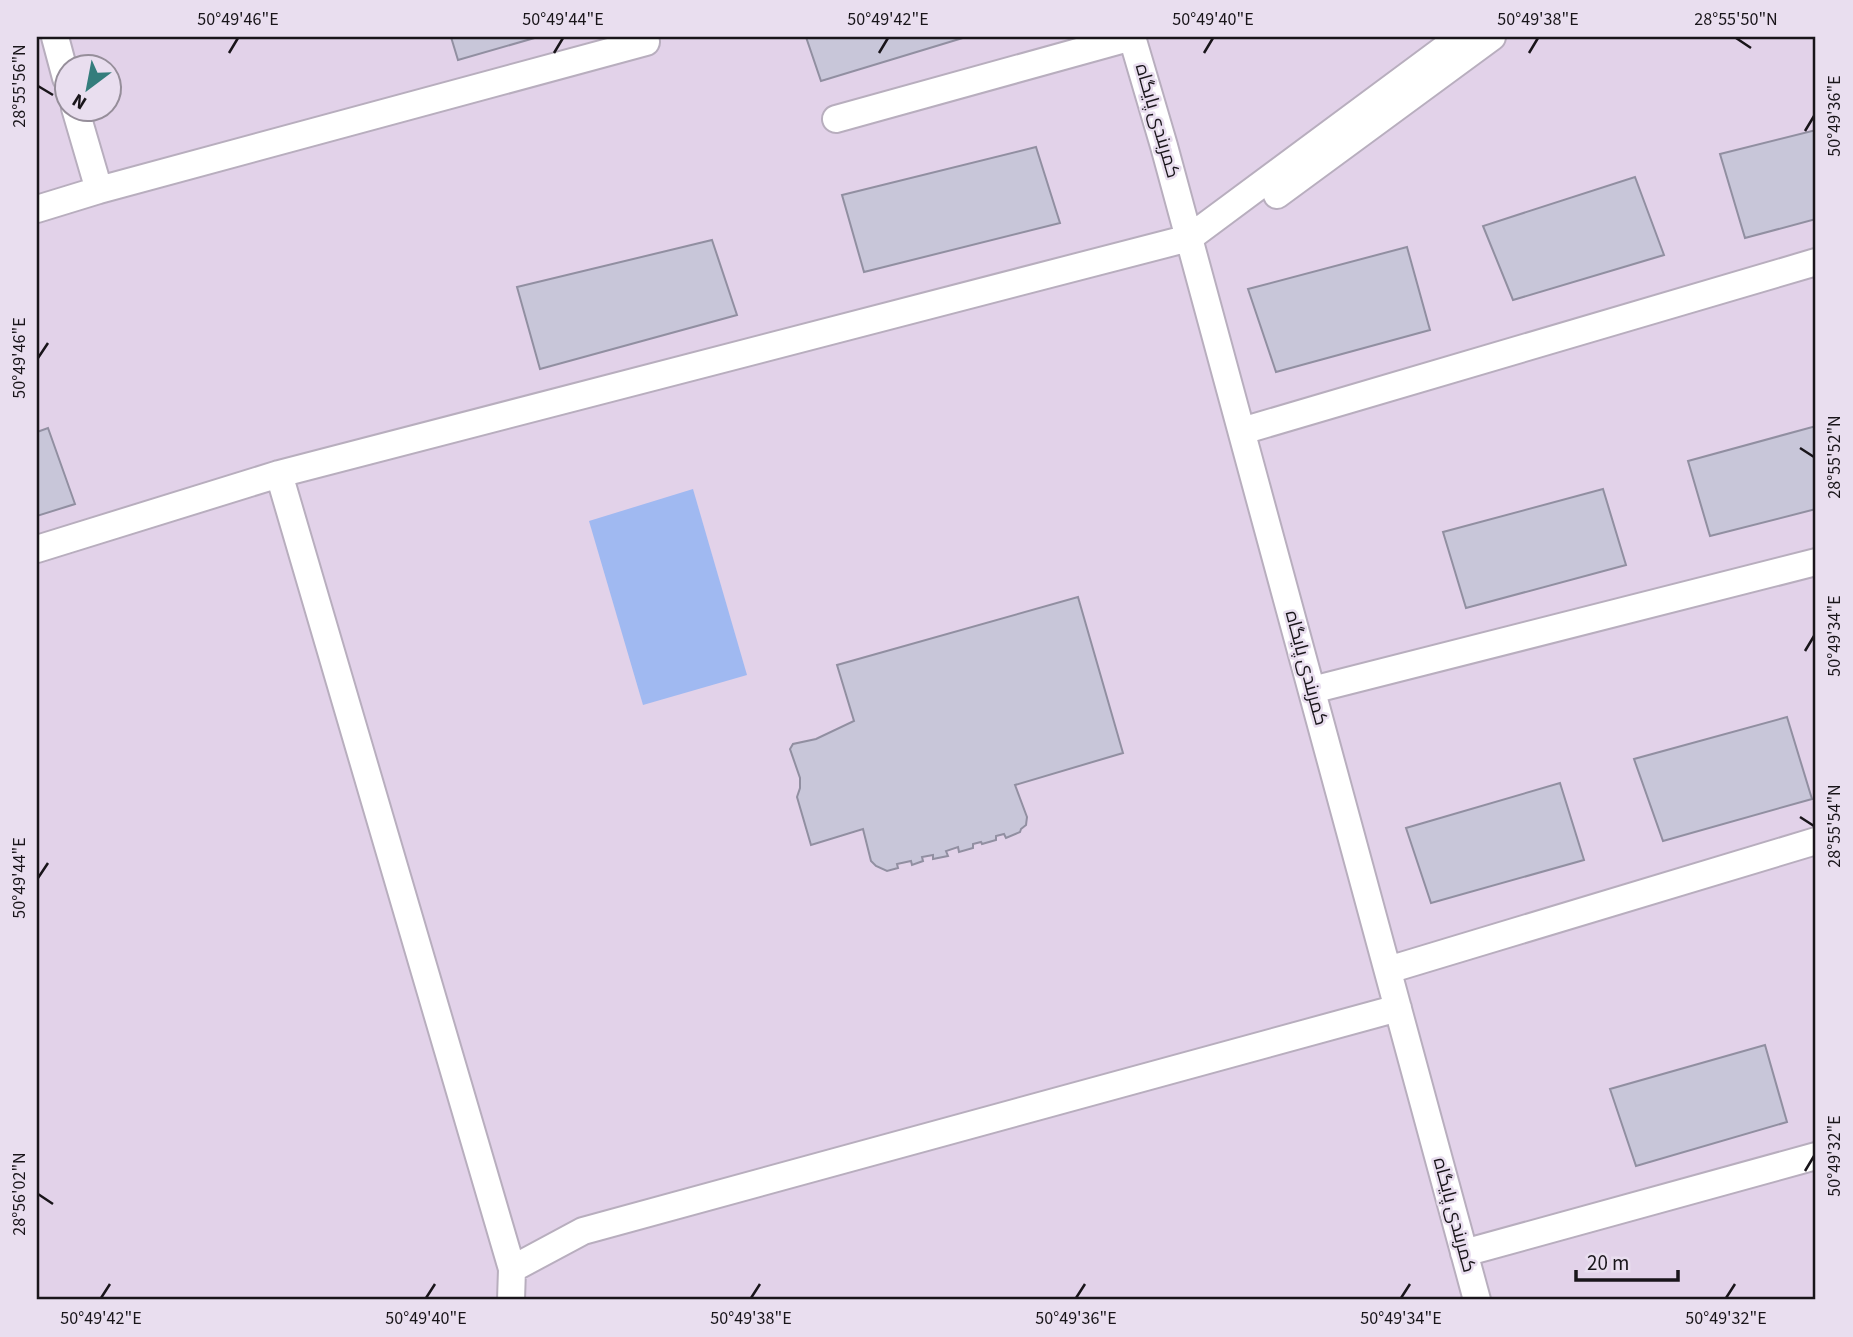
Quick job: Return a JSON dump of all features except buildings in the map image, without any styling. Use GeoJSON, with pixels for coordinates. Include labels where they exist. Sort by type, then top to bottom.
{"type":"FeatureCollection","features":[{"type":"Feature","properties":{"kind":"street"},"geometry":{"type":"LineString","coordinates":[[836,119],[1132,37]]}},
{"type":"Feature","properties":{"kind":"street","name":"کمربندی پایگاه"},"geometry":{"type":"LineString","coordinates":[[1132,37],[1192,247],[1477,1300]]}},
{"type":"Feature","properties":{"kind":"street"},"geometry":{"type":"LineString","coordinates":[[1192,247],[1460,37]]}},
{"type":"Feature","properties":{"kind":"street"},"geometry":{"type":"LineString","coordinates":[[37,549],[279,474],[1192,247],[1493,37]]}},
{"type":"Feature","properties":{"kind":"street"},"geometry":{"type":"LineString","coordinates":[[37,209],[646,42]]}},
{"type":"Feature","properties":{"kind":"street"},"geometry":{"type":"LineString","coordinates":[[79,122],[99,190]]}},
{"type":"Feature","properties":{"kind":"street"},"geometry":{"type":"LineString","coordinates":[[1242,431],[1816,262]]}},
{"type":"Feature","properties":{"kind":"street"},"geometry":{"type":"LineString","coordinates":[[279,474],[512,1269],[512,1300]]}},
{"type":"Feature","properties":{"kind":"street"},"geometry":{"type":"LineString","coordinates":[[1312,690],[1816,562]]}},
{"type":"Feature","properties":{"kind":"street"},"geometry":{"type":"LineString","coordinates":[[1388,970],[1816,841]]}},
{"type":"Feature","properties":{"kind":"street"},"geometry":{"type":"LineString","coordinates":[[512,1269],[583,1231],[1398,1008]]}},
{"type":"Feature","properties":{"kind":"street"},"geometry":{"type":"LineString","coordinates":[[1464,1253],[1816,1156]]}},
{"type":"Feature","properties":{"kind":"shaded area"},"geometry":{"type":"Polygon","coordinates":[[[37,37],[1816,37],[1816,1300],[37,1300],[37,37]]]}},
{"type":"Feature","properties":{"kind":"water"},"geometry":{"type":"Polygon","coordinates":[[[693,489],[747,675],[643,705],[589,521],[693,489]]]}}]}
